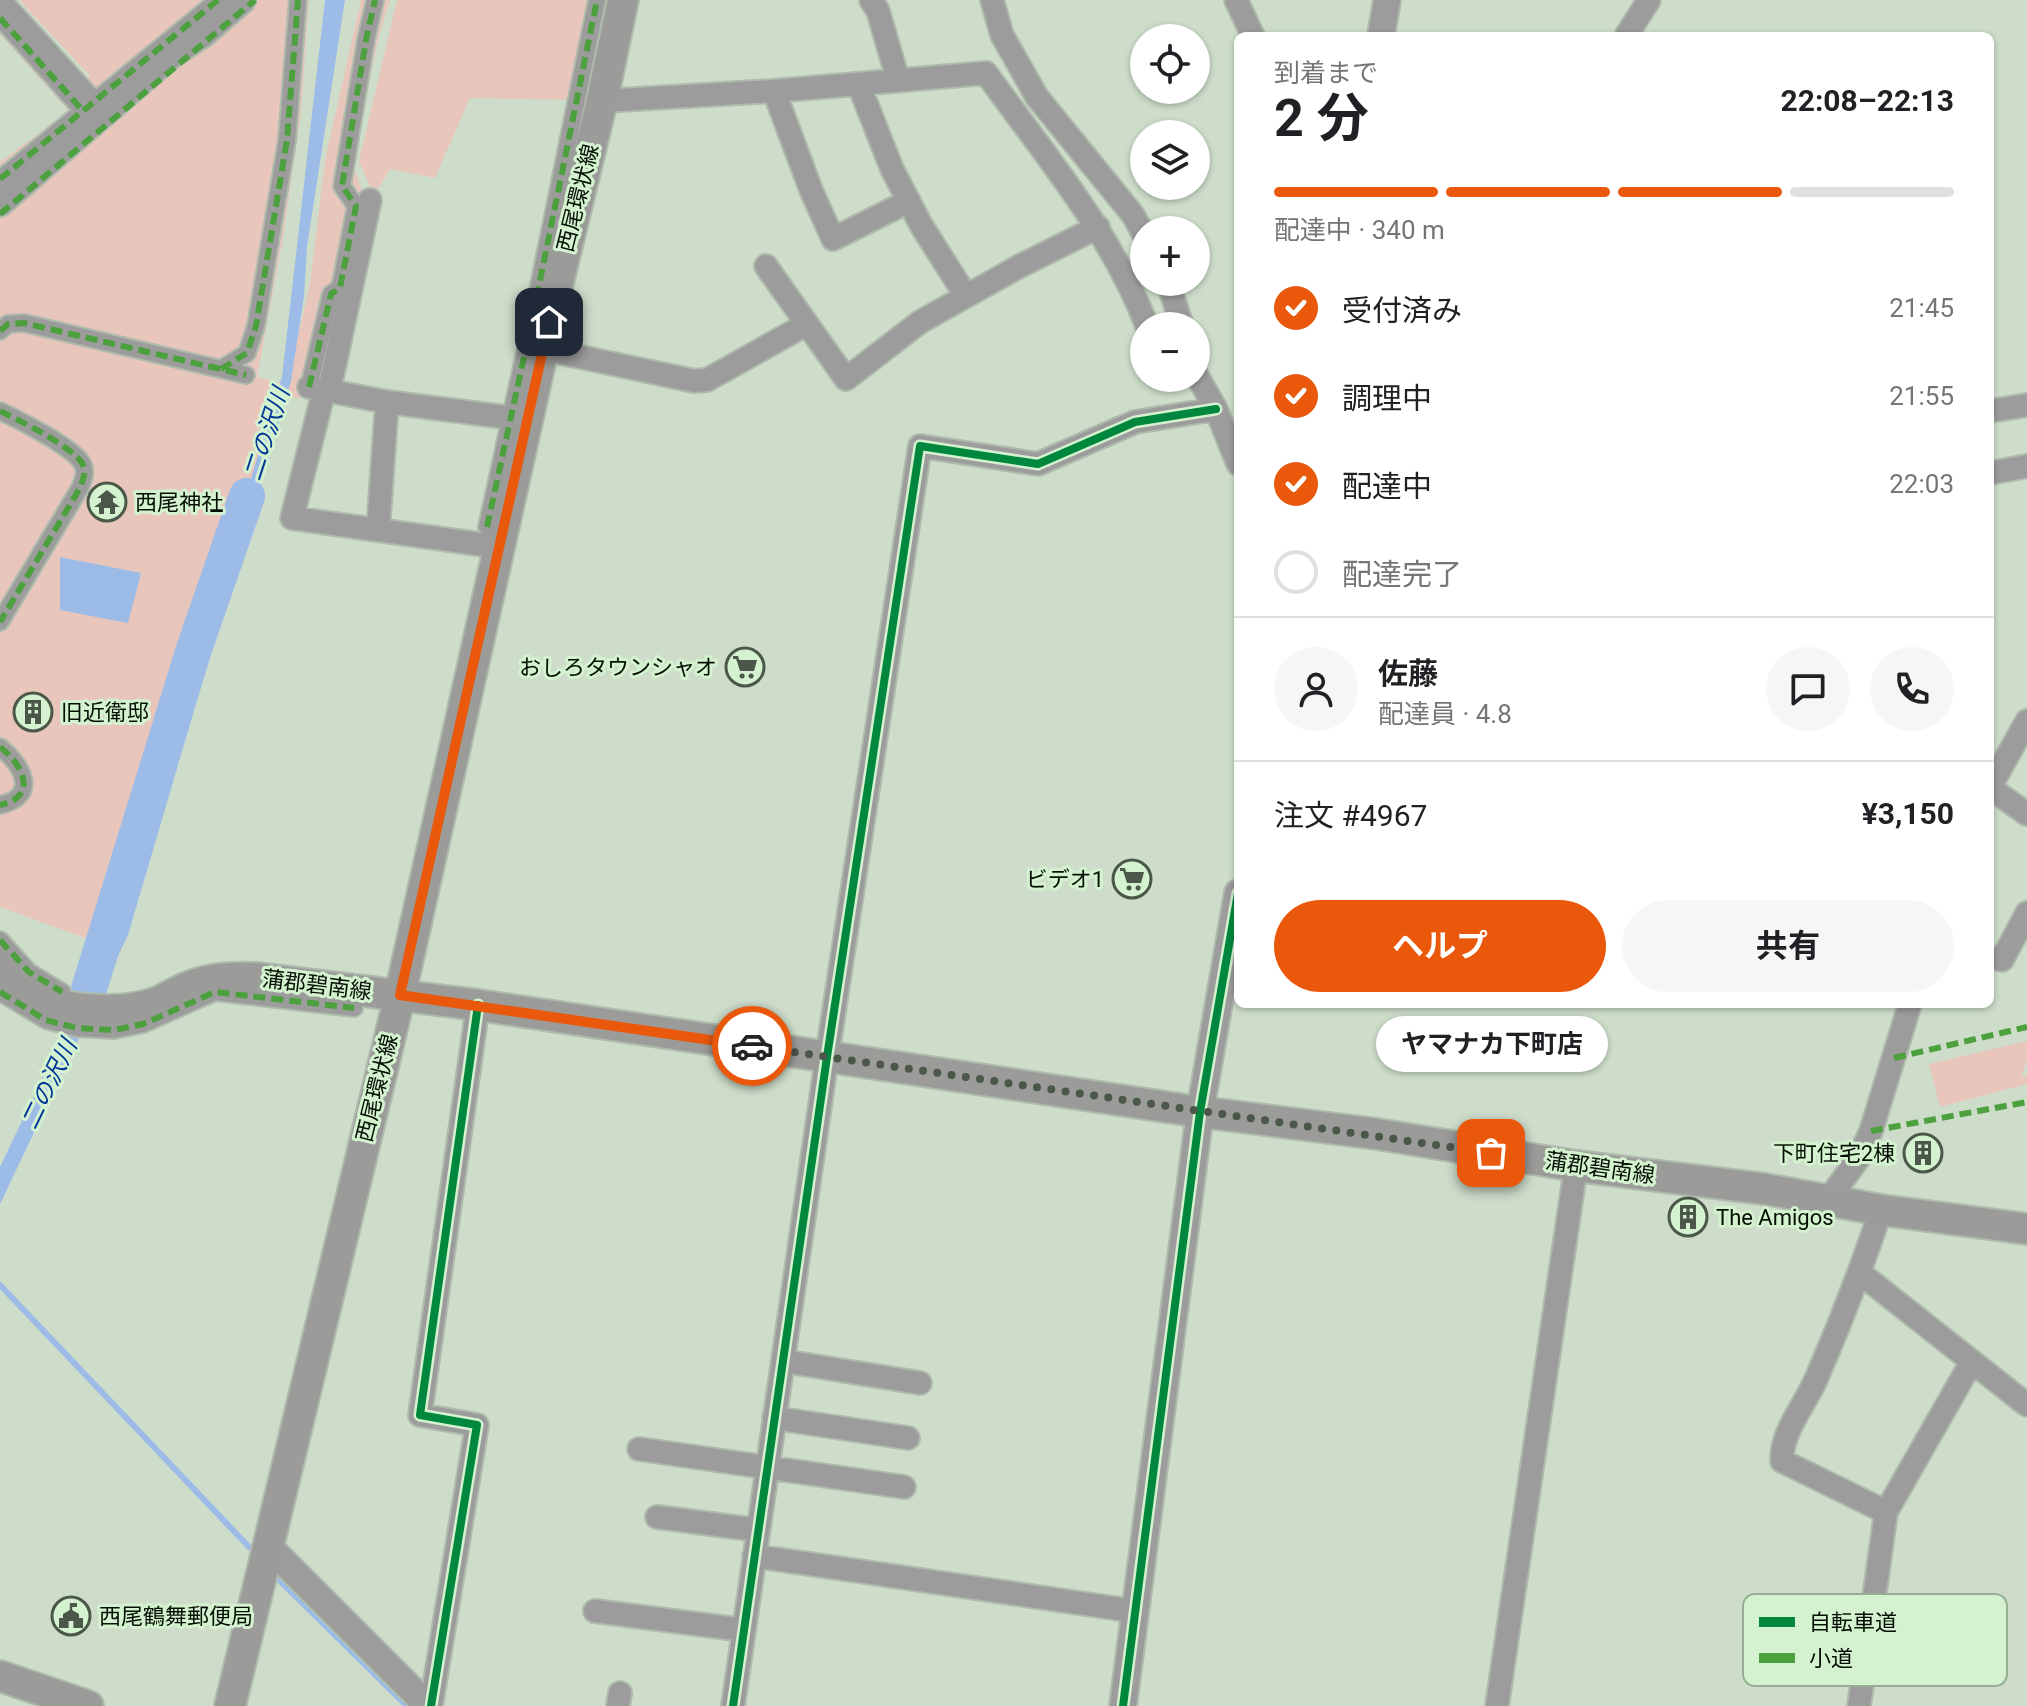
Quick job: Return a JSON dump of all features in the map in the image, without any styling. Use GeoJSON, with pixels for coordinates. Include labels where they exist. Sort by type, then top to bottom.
{"type":"FeatureCollection","features":[{"type":"Feature","properties":{"kind":"main road","name":"西尾環状線"},"geometry":{"type":"LineString","coordinates":[[230,1706],[400,995],[520,419],[543,349],[623,0]]}},
{"type":"Feature","properties":{"kind":"main road","name":"蒲郡碧南線"},"geometry":{"type":"LineString","coordinates":[[0,967],[17,984],[40,998],[105,1010],[130,1010],[156,1003],[188,987],[222,977],[256,978],[478,1005],[1200,1112],[1377,1134],[1576,1166],[1765,1189],[1881,1210],[2027,1228]]}},
{"type":"Feature","properties":{"kind":"main road"},"geometry":{"type":"LineString","coordinates":[[0,1676],[88,1706]]}},
{"type":"Feature","properties":{"kind":"street"},"geometry":{"type":"LineString","coordinates":[[0,203],[94,110],[218,0]]}},
{"type":"Feature","properties":{"kind":"street"},"geometry":{"type":"LineString","coordinates":[[0,179],[204,33],[242,0]]}},
{"type":"Feature","properties":{"kind":"street"},"geometry":{"type":"LineString","coordinates":[[0,214],[255,0]]}},
{"type":"Feature","properties":{"kind":"street"},"geometry":{"type":"LineString","coordinates":[[221,369],[247,353],[256,326],[287,140],[298,0]]}},
{"type":"Feature","properties":{"kind":"street"},"geometry":{"type":"LineString","coordinates":[[321,389],[331,294],[340,288],[356,206],[342,186],[375,0]]}},
{"type":"Feature","properties":{"kind":"street"},"geometry":{"type":"LineString","coordinates":[[321,389],[387,402],[520,419],[597,0]]}},
{"type":"Feature","properties":{"kind":"street"},"geometry":{"type":"LineString","coordinates":[[871,0],[878,11],[898,80]]}},
{"type":"Feature","properties":{"kind":"street"},"geometry":{"type":"LineString","coordinates":[[992,0],[1002,35],[1037,97],[1134,216]]}},
{"type":"Feature","properties":{"kind":"street"},"geometry":{"type":"LineString","coordinates":[[1236,0],[1251,32]]}},
{"type":"Feature","properties":{"kind":"street"},"geometry":{"type":"LineString","coordinates":[[1382,32],[1387,0]]}},
{"type":"Feature","properties":{"kind":"street"},"geometry":{"type":"LineString","coordinates":[[1629,32],[1649,0]]}},
{"type":"Feature","properties":{"kind":"street"},"geometry":{"type":"LineString","coordinates":[[0,1],[94,110]]}},
{"type":"Feature","properties":{"kind":"street"},"geometry":{"type":"LineString","coordinates":[[0,18],[94,110]]}},
{"type":"Feature","properties":{"kind":"street"},"geometry":{"type":"LineString","coordinates":[[602,101],[859,85],[986,73],[1098,227],[1142,312]]}},
{"type":"Feature","properties":{"kind":"street"},"geometry":{"type":"LineString","coordinates":[[859,85],[892,169],[966,296]]}},
{"type":"Feature","properties":{"kind":"street"},"geometry":{"type":"LineString","coordinates":[[774,91],[833,239],[909,201]]}},
{"type":"Feature","properties":{"kind":"street"},"geometry":{"type":"LineString","coordinates":[[370,200],[321,389],[292,518],[378,530],[494,537]]}},
{"type":"Feature","properties":{"kind":"street"},"geometry":{"type":"LineString","coordinates":[[766,266],[846,379],[920,322],[1098,227]]}},
{"type":"Feature","properties":{"kind":"street"},"geometry":{"type":"LineString","coordinates":[[0,331],[8,324],[24,323],[246,375]]}},
{"type":"Feature","properties":{"kind":"street"},"geometry":{"type":"LineString","coordinates":[[543,349],[694,381],[707,380],[807,324]]}},
{"type":"Feature","properties":{"kind":"street"},"geometry":{"type":"LineString","coordinates":[[1206,392],[1234,454]]}},
{"type":"Feature","properties":{"kind":"street"},"geometry":{"type":"LineString","coordinates":[[378,530],[387,402]]}},
{"type":"Feature","properties":{"kind":"street"},"geometry":{"type":"LineString","coordinates":[[1994,410],[2027,405]]}},
{"type":"Feature","properties":{"kind":"street"},"geometry":{"type":"LineString","coordinates":[[733,1706],[920,446],[1038,464],[1135,422],[1216,409]]}},
{"type":"Feature","properties":{"kind":"street"},"geometry":{"type":"LineString","coordinates":[[0,411],[28,424],[61,446],[81,462],[84,475],[80,488],[0,622]]}},
{"type":"Feature","properties":{"kind":"street"},"geometry":{"type":"LineString","coordinates":[[1994,472],[2027,466]]}},
{"type":"Feature","properties":{"kind":"street"},"geometry":{"type":"LineString","coordinates":[[1994,780],[2027,721]]}},
{"type":"Feature","properties":{"kind":"street"},"geometry":{"type":"LineString","coordinates":[[0,747],[14,758],[25,782],[18,795],[9,803],[0,805]]}},
{"type":"Feature","properties":{"kind":"street"},"geometry":{"type":"LineString","coordinates":[[1994,790],[2027,814]]}},
{"type":"Feature","properties":{"kind":"street"},"geometry":{"type":"LineString","coordinates":[[1994,958],[2002,960],[2027,913]]}},
{"type":"Feature","properties":{"kind":"street"},"geometry":{"type":"LineString","coordinates":[[1123,1706],[1200,1112],[1234,916]]}},
{"type":"Feature","properties":{"kind":"street"},"geometry":{"type":"LineString","coordinates":[[0,940],[29,972],[62,992]]}},
{"type":"Feature","properties":{"kind":"street"},"geometry":{"type":"LineString","coordinates":[[0,992],[46,1020],[77,1028],[114,1030],[143,1024],[215,992],[354,1008]]}},
{"type":"Feature","properties":{"kind":"street"},"geometry":{"type":"LineString","coordinates":[[430,1706],[477,1425],[420,1415],[478,1005]]}},
{"type":"Feature","properties":{"kind":"street"},"geometry":{"type":"LineString","coordinates":[[1828,1200],[1858,1159],[1871,1131],[1909,1008]]}},
{"type":"Feature","properties":{"kind":"street"},"geometry":{"type":"LineString","coordinates":[[1497,1706],[1576,1166]]}},
{"type":"Feature","properties":{"kind":"street"},"geometry":{"type":"LineString","coordinates":[[1881,1210],[1860,1273],[1816,1381],[1782,1446],[1782,1461],[1886,1512]]}},
{"type":"Feature","properties":{"kind":"street"},"geometry":{"type":"LineString","coordinates":[[1860,1273],[2027,1405]]}},
{"type":"Feature","properties":{"kind":"street"},"geometry":{"type":"LineString","coordinates":[[783,1361],[920,1383]]}},
{"type":"Feature","properties":{"kind":"street"},"geometry":{"type":"LineString","coordinates":[[1875,1594],[1886,1512],[1971,1363]]}},
{"type":"Feature","properties":{"kind":"street"},"geometry":{"type":"LineString","coordinates":[[774,1418],[908,1438]]}},
{"type":"Feature","properties":{"kind":"street"},"geometry":{"type":"LineString","coordinates":[[639,1449],[904,1487]]}},
{"type":"Feature","properties":{"kind":"street"},"geometry":{"type":"LineString","coordinates":[[657,1517],[758,1530]]}},
{"type":"Feature","properties":{"kind":"street"},"geometry":{"type":"LineString","coordinates":[[267,1545],[430,1706]]}},
{"type":"Feature","properties":{"kind":"street"},"geometry":{"type":"LineString","coordinates":[[754,1556],[1134,1611]]}},
{"type":"Feature","properties":{"kind":"street"},"geometry":{"type":"LineString","coordinates":[[595,1611],[744,1630]]}},
{"type":"Feature","properties":{"kind":"street"},"geometry":{"type":"LineString","coordinates":[[1859,1706],[1862,1686]]}},
{"type":"Feature","properties":{"kind":"shaded area"},"geometry":{"type":"Polygon","coordinates":[[[19,0],[309,0],[301,113],[283,238],[257,377],[285,384],[121,951],[0,907],[0,162],[69,111],[0,34],[0,9],[78,95],[90,76],[19,0]]]}},
{"type":"Feature","properties":{"kind":"shaded area"},"geometry":{"type":"Polygon","coordinates":[[[361,0],[390,0],[379,36],[352,162],[366,203],[316,398],[284,398],[310,284],[325,160],[361,0]]]}},
{"type":"Feature","properties":{"kind":"shaded area"},"geometry":{"type":"Polygon","coordinates":[[[397,0],[605,0],[584,100],[470,98],[435,178],[390,169],[374,196],[359,161],[397,0]]]}},
{"type":"Feature","properties":{"kind":"shaded area"},"geometry":{"type":"Polygon","coordinates":[[[2027,1041],[2027,1059],[2022,1075],[2027,1078],[2027,1084],[1940,1107],[1929,1064],[2027,1041]]]}},
{"type":"Feature","properties":{"kind":"water"},"geometry":{"type":"Polygon","coordinates":[[[325,0],[345,0],[307,247],[304,297],[291,381],[128,935],[0,1204],[0,1167],[113,930],[282,377],[325,0]]]}},
{"type":"Feature","properties":{"kind":"water"},"geometry":{"type":"Polygon","coordinates":[[[60,557],[141,573],[128,623],[60,610],[60,557]]]}},
{"type":"Feature","properties":{"kind":"waterway","name":"二の沢川"},"geometry":{"type":"LineString","coordinates":[[89,989],[194,649],[247,496]]}},
{"type":"Feature","properties":{"kind":"waterway"},"geometry":{"type":"LineString","coordinates":[[0,1285],[249,1547]]}},
{"type":"Feature","properties":{"kind":"waterway"},"geometry":{"type":"LineString","coordinates":[[273,1574],[407,1706]]}},
{"type":"Feature","properties":{"kind":"marked path"},"geometry":{"type":"LineString","coordinates":[[0,179],[218,0]]}},
{"type":"Feature","properties":{"kind":"marked path"},"geometry":{"type":"LineString","coordinates":[[0,214],[255,0]]}},
{"type":"Feature","properties":{"kind":"marked path"},"geometry":{"type":"LineString","coordinates":[[221,369],[247,353],[256,326],[287,140],[298,0]]}},
{"type":"Feature","properties":{"kind":"marked path"},"geometry":{"type":"LineString","coordinates":[[309,387],[331,294],[340,288],[356,206],[342,186],[375,0]]}},
{"type":"Feature","properties":{"kind":"marked path"},"geometry":{"type":"LineString","coordinates":[[487,527],[597,0]]}},
{"type":"Feature","properties":{"kind":"marked path"},"geometry":{"type":"LineString","coordinates":[[0,18],[84,112]]}},
{"type":"Feature","properties":{"kind":"marked path"},"geometry":{"type":"LineString","coordinates":[[0,331],[8,324],[24,323],[246,375]]}},
{"type":"Feature","properties":{"kind":"marked path"},"geometry":{"type":"LineString","coordinates":[[0,411],[67,449],[82,463],[84,473],[80,488],[0,622]]}},
{"type":"Feature","properties":{"kind":"marked path"},"geometry":{"type":"LineString","coordinates":[[0,747],[15,762],[23,779],[20,795],[0,805]]}},
{"type":"Feature","properties":{"kind":"marked path"},"geometry":{"type":"LineString","coordinates":[[0,940],[29,972],[62,992]]}},
{"type":"Feature","properties":{"kind":"marked path"},"geometry":{"type":"LineString","coordinates":[[0,992],[46,1020],[77,1028],[114,1030],[143,1024],[215,992],[354,1008]]}},
{"type":"Feature","properties":{"kind":"marked path"},"geometry":{"type":"LineString","coordinates":[[1894,1058],[2027,1027]]}},
{"type":"Feature","properties":{"kind":"marked path"},"geometry":{"type":"LineString","coordinates":[[1871,1131],[2027,1102]]}},
{"type":"Feature","properties":{"kind":"cycle path"},"geometry":{"type":"LineString","coordinates":[[733,1706],[920,446],[1038,464],[1135,422],[1216,409]]}},
{"type":"Feature","properties":{"kind":"cycle path"},"geometry":{"type":"LineString","coordinates":[[1123,1706],[1200,1112],[1234,916]]}},
{"type":"Feature","properties":{"kind":"cycle path"},"geometry":{"type":"LineString","coordinates":[[431,1706],[477,1425],[420,1415],[478,1005]]}},
{"type":"Feature","properties":{"kind":"way so far"},"geometry":{"type":"LineString","coordinates":[[752,1046],[1200,1112],[1377,1134],[1491,1153]]}},
{"type":"Feature","properties":{"kind":"place","name":"西尾神社"},"geometry":{"type":"Point","coordinates":[107,502]}},
{"type":"Feature","properties":{"kind":"place","name":"おしろタウンシャオ"},"geometry":{"type":"Point","coordinates":[745,667]}},
{"type":"Feature","properties":{"kind":"place","name":"旧近衛邸"},"geometry":{"type":"Point","coordinates":[33,712]}},
{"type":"Feature","properties":{"kind":"place","name":"ビデオ1"},"geometry":{"type":"Point","coordinates":[1132,879]}},
{"type":"Feature","properties":{"kind":"place","name":"ヤマナカ下町店"},"geometry":{"type":"Point","coordinates":[1491,1153]}},
{"type":"Feature","properties":{"kind":"place","name":"下町住宅2棟"},"geometry":{"type":"Point","coordinates":[1923,1153]}},
{"type":"Feature","properties":{"kind":"place","name":"The Amigos"},"geometry":{"type":"Point","coordinates":[1688,1217]}},
{"type":"Feature","properties":{"kind":"place","name":"西尾鶴舞郵便局"},"geometry":{"type":"Point","coordinates":[71,1616]}},
{"type":"Feature","properties":{"kind":"route"},"geometry":{"type":"LineString","coordinates":[[549,322],[400,995],[752,1046]]}}]}
